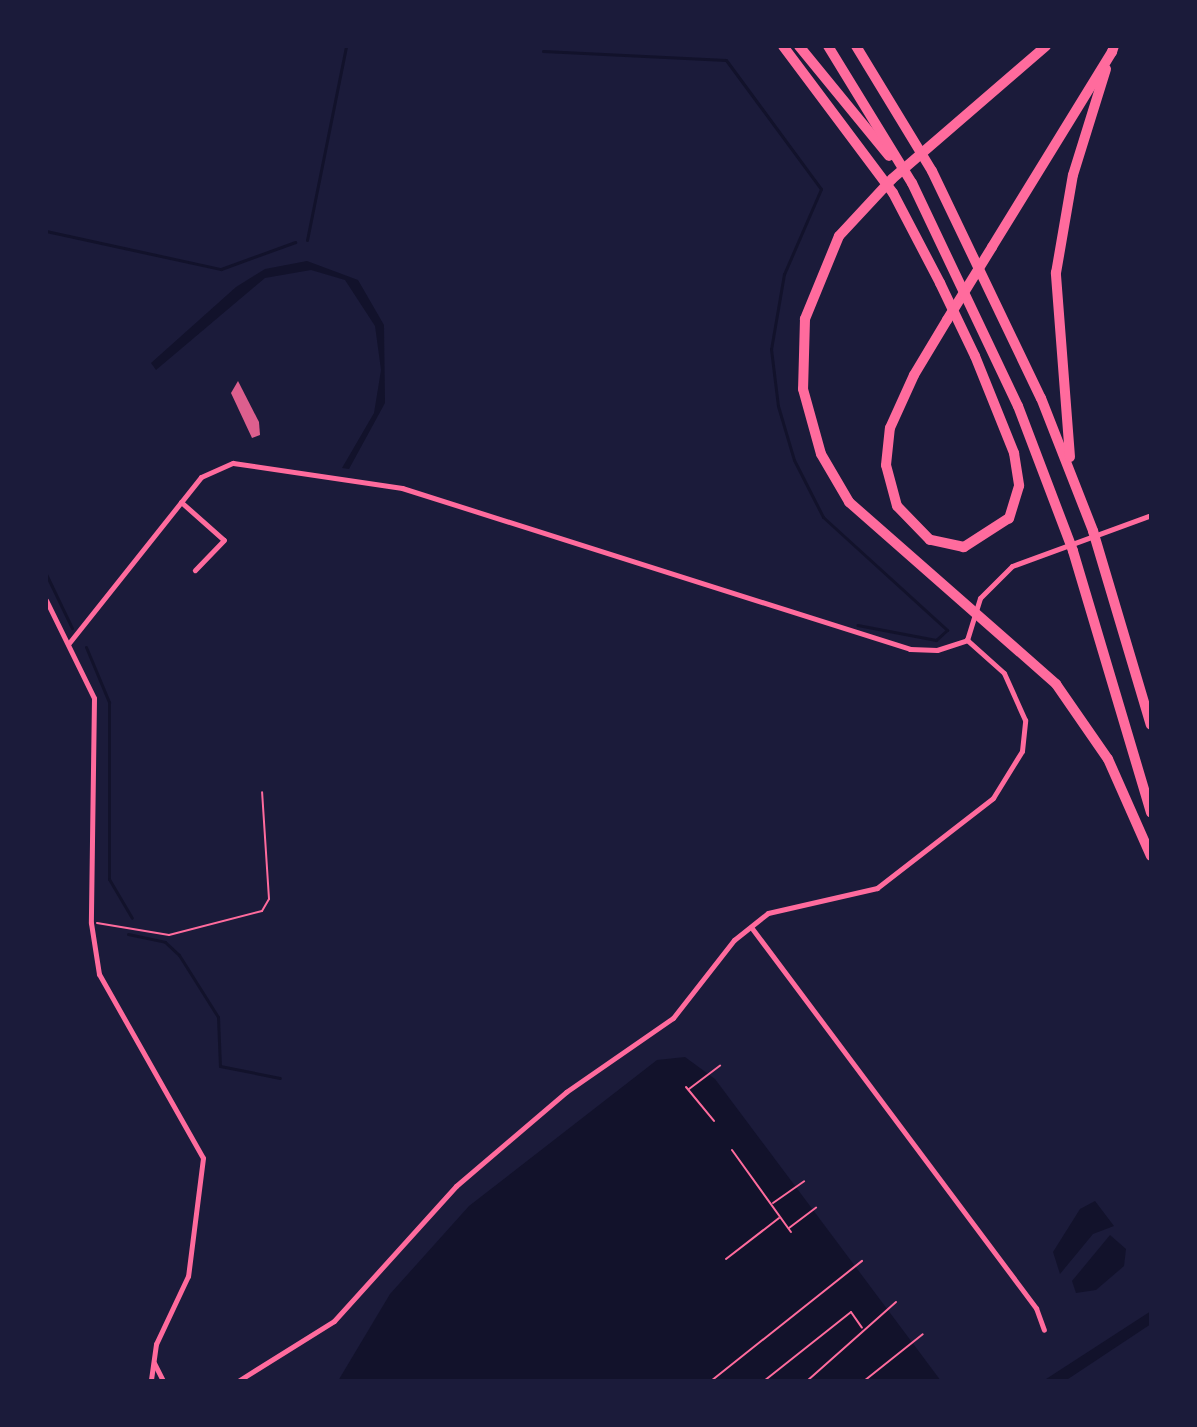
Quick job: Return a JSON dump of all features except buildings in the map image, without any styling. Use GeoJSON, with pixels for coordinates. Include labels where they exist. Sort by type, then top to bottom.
{"type":"FeatureCollection","features":[{"type":"Feature","properties":{"kind":"highway"},"geometry":{"type":"LineString","coordinates":[[783,46],[893,193],[1014,453],[1019,486],[1009,518],[964,547],[930,540],[911,525],[893,497],[886,465],[895,413],[947,320],[992,247],[1113,49]]}},
{"type":"Feature","properties":{"kind":"highway"},"geometry":{"type":"LineString","coordinates":[[799,46],[912,183]]}},
{"type":"Feature","properties":{"kind":"highway"},"geometry":{"type":"LineString","coordinates":[[828,46],[912,183],[975,307],[1069,539],[1151,813]]}},
{"type":"Feature","properties":{"kind":"highway"},"geometry":{"type":"LineString","coordinates":[[858,46],[964,232],[1075,482],[1097,543],[1151,725]]}},
{"type":"Feature","properties":{"kind":"highway"},"geometry":{"type":"LineString","coordinates":[[1046,46],[881,189],[839,236],[815,285],[803,337],[805,405],[828,470],[849,502],[893,547],[982,614],[1035,660],[1080,714],[1151,856]]}},
{"type":"Feature","properties":{"kind":"highway"},"geometry":{"type":"LineString","coordinates":[[1075,482],[1059,387],[1056,273],[1073,175],[1113,49]]}},
{"type":"Feature","properties":{"kind":"street"},"geometry":{"type":"LineString","coordinates":[[69,643],[206,471],[225,463],[342,475],[910,649],[937,650],[967,640]]}},
{"type":"Feature","properties":{"kind":"street"},"geometry":{"type":"LineString","coordinates":[[181,502],[224,540],[195,570]]}},
{"type":"Feature","properties":{"kind":"street"},"geometry":{"type":"LineString","coordinates":[[967,640],[980,598],[1012,566],[1151,515]]}},
{"type":"Feature","properties":{"kind":"street"},"geometry":{"type":"LineString","coordinates":[[46,600],[69,643],[96,708],[91,923],[105,992],[203,1158],[188,1276],[153,1362],[151,1381]]}},
{"type":"Feature","properties":{"kind":"street"},"geometry":{"type":"LineString","coordinates":[[238,1381],[334,1321],[456,1186],[566,1092],[673,1018],[751,927],[791,903],[877,888],[993,798],[1022,751],[1025,720],[1004,673],[967,640]]}},
{"type":"Feature","properties":{"kind":"street"},"geometry":{"type":"LineString","coordinates":[[751,927],[1036,1308],[1044,1330]]}},
{"type":"Feature","properties":{"kind":"street"},"geometry":{"type":"LineString","coordinates":[[153,1362],[163,1381]]}},
{"type":"Feature","properties":{"kind":"path"},"geometry":{"type":"LineString","coordinates":[[91,923],[169,935],[262,911],[269,882],[262,792]]}},
{"type":"Feature","properties":{"kind":"path"},"geometry":{"type":"LineString","coordinates":[[714,1121],[687,1089],[720,1066]]}},
{"type":"Feature","properties":{"kind":"path"},"geometry":{"type":"LineString","coordinates":[[732,1150],[790,1230],[816,1208]]}},
{"type":"Feature","properties":{"kind":"path"},"geometry":{"type":"LineString","coordinates":[[772,1204],[804,1181]]}},
{"type":"Feature","properties":{"kind":"path"},"geometry":{"type":"LineString","coordinates":[[726,1259],[781,1217]]}},
{"type":"Feature","properties":{"kind":"path"},"geometry":{"type":"LineString","coordinates":[[711,1381],[862,1261]]}},
{"type":"Feature","properties":{"kind":"path"},"geometry":{"type":"LineString","coordinates":[[807,1381],[862,1328],[896,1302]]}},
{"type":"Feature","properties":{"kind":"path"},"geometry":{"type":"LineString","coordinates":[[764,1381],[851,1312],[862,1328]]}},
{"type":"Feature","properties":{"kind":"path"},"geometry":{"type":"LineString","coordinates":[[864,1381],[923,1334]]}},
{"type":"Feature","properties":{"kind":"shaded area"},"geometry":{"type":"Polygon","coordinates":[[[307,261],[358,280],[384,325],[385,403],[349,469],[342,468],[374,413],[381,370],[375,326],[345,280],[311,270],[265,278],[156,370],[151,363],[236,287],[265,269],[307,261]]]}},
{"type":"Feature","properties":{"kind":"shaded area"},"geometry":{"type":"Polygon","coordinates":[[[685,1057],[715,1079],[941,1381],[338,1381],[390,1294],[469,1206],[657,1060],[685,1057]]]}},
{"type":"Feature","properties":{"kind":"shaded area"},"geometry":{"type":"Polygon","coordinates":[[[1095,1201],[1114,1226],[1093,1234],[1060,1274],[1053,1252],[1080,1209],[1095,1201]]]}},
{"type":"Feature","properties":{"kind":"shaded area"},"geometry":{"type":"Polygon","coordinates":[[[1110,1235],[1126,1249],[1124,1266],[1096,1290],[1076,1293],[1072,1281],[1110,1235]]]}},
{"type":"Feature","properties":{"kind":"shaded area"},"geometry":{"type":"Polygon","coordinates":[[[1151,1311],[1151,1324],[1065,1381],[1043,1381],[1151,1311]]]}},
{"type":"Feature","properties":{"kind":"waterway"},"geometry":{"type":"LineString","coordinates":[[307,240],[346,46]]}},
{"type":"Feature","properties":{"kind":"waterway"},"geometry":{"type":"LineString","coordinates":[[543,51],[726,60],[821,189],[784,274],[771,349],[778,406],[794,460],[823,517],[947,630],[936,640],[857,625]]}},
{"type":"Feature","properties":{"kind":"waterway"},"geometry":{"type":"LineString","coordinates":[[46,231],[221,269],[295,242]]}},
{"type":"Feature","properties":{"kind":"waterway"},"geometry":{"type":"LineString","coordinates":[[46,574],[72,628]]}},
{"type":"Feature","properties":{"kind":"waterway"},"geometry":{"type":"LineString","coordinates":[[86,647],[109,702],[109,879],[132,918]]}},
{"type":"Feature","properties":{"kind":"waterway"},"geometry":{"type":"LineString","coordinates":[[128,934],[165,942],[179,955],[218,1017],[220,1066],[280,1078]]}}]}
